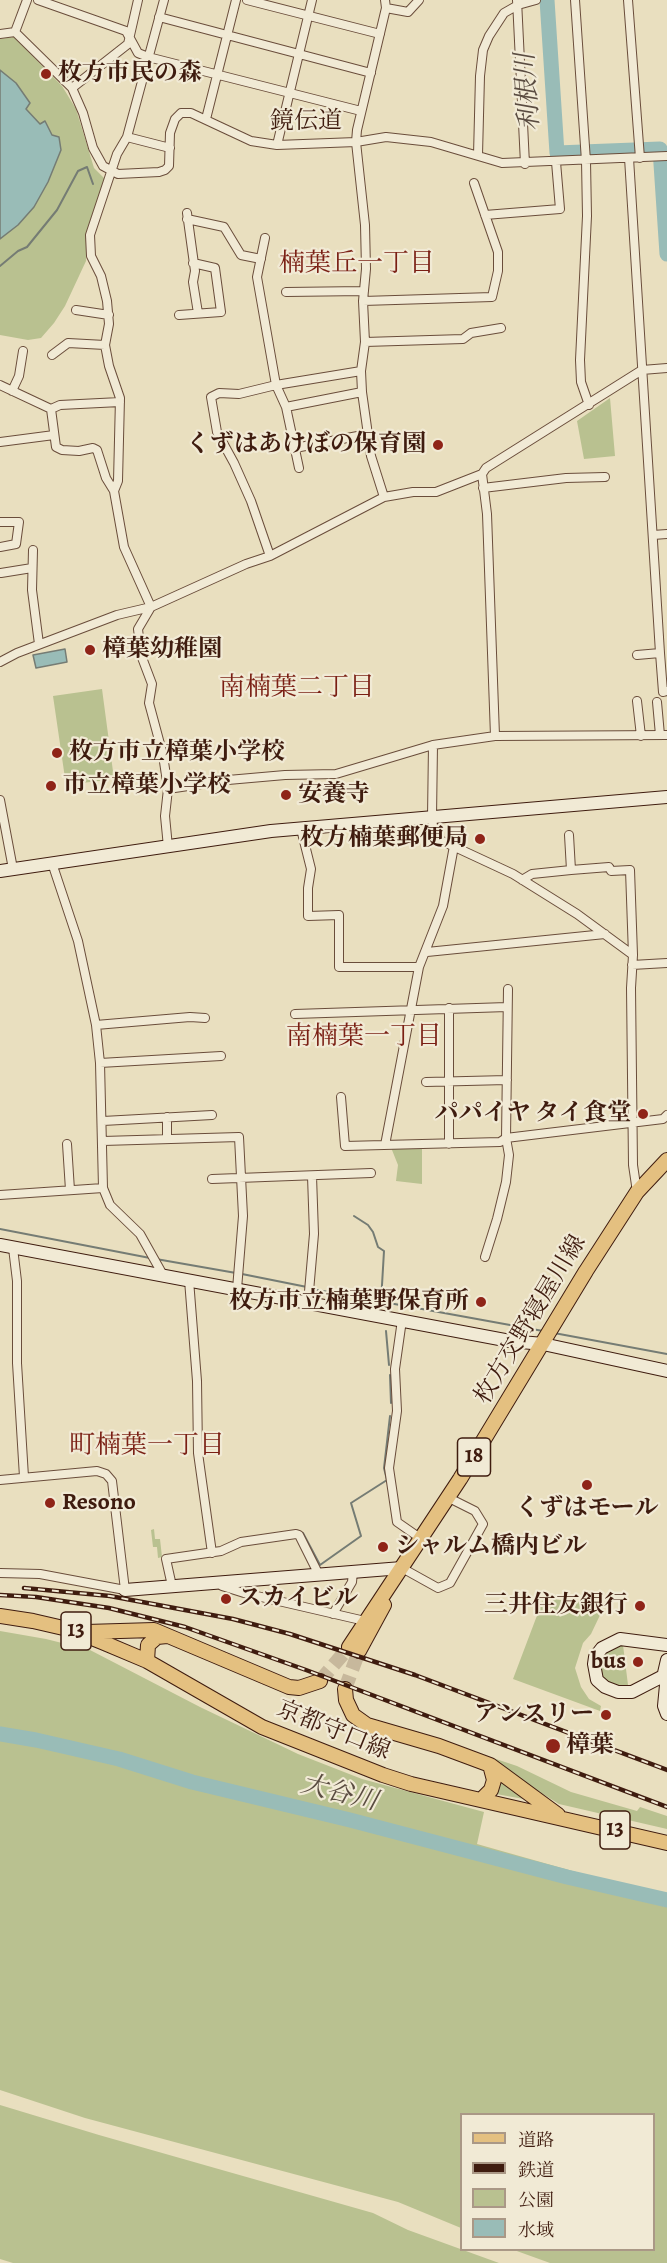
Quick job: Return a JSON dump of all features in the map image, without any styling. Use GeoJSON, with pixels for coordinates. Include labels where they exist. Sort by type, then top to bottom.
{"type":"FeatureCollection","features":[{"type":"Feature","properties":{"kind":"main road","name":"枚方交野寝屋川線"},"geometry":{"type":"LineString","coordinates":[[402,1568],[377,1621],[354,1649],[365,1621],[447,1497],[586,1271],[637,1192],[667,1161]]}},
{"type":"Feature","properties":{"kind":"main road","name":"京都守口線"},"geometry":{"type":"LineString","coordinates":[[0,1616],[72,1630],[147,1661],[262,1727],[317,1750],[411,1784],[667,1843]]}},
{"type":"Feature","properties":{"kind":"main road"},"geometry":{"type":"LineString","coordinates":[[72,1630],[93,1633],[154,1630],[289,1688],[299,1688],[320,1681]]}},
{"type":"Feature","properties":{"kind":"main road"},"geometry":{"type":"LineString","coordinates":[[147,1661],[148,1645],[157,1637],[168,1636]]}},
{"type":"Feature","properties":{"kind":"main road"},"geometry":{"type":"LineString","coordinates":[[345,1689],[346,1700],[353,1715],[367,1725],[439,1746],[490,1765],[562,1818]]}},
{"type":"Feature","properties":{"kind":"main road"},"geometry":{"type":"LineString","coordinates":[[482,1799],[491,1790],[494,1780],[490,1765]]}},
{"type":"Feature","properties":{"kind":"street"},"geometry":{"type":"LineString","coordinates":[[15,32],[27,0]]}},
{"type":"Feature","properties":{"kind":"street"},"geometry":{"type":"LineString","coordinates":[[38,0],[126,31],[138,53],[148,57],[361,111]]}},
{"type":"Feature","properties":{"kind":"street"},"geometry":{"type":"LineString","coordinates":[[72,88],[128,44],[138,0]]}},
{"type":"Feature","properties":{"kind":"street"},"geometry":{"type":"LineString","coordinates":[[114,491],[118,481],[120,402],[105,345],[110,324],[107,301],[101,276],[91,256],[90,235],[110,171],[127,137],[164,0]]}},
{"type":"Feature","properties":{"kind":"street"},"geometry":{"type":"LineString","coordinates":[[206,119],[236,0]]}},
{"type":"Feature","properties":{"kind":"street"},"geometry":{"type":"LineString","coordinates":[[247,0],[380,34]]}},
{"type":"Feature","properties":{"kind":"street"},"geometry":{"type":"LineString","coordinates":[[277,145],[312,0]]}},
{"type":"Feature","properties":{"kind":"street"},"geometry":{"type":"LineString","coordinates":[[384,497],[371,456],[362,392],[361,371],[365,342],[363,301],[366,269],[365,225],[356,142],[386,4],[408,12],[419,0]]}},
{"type":"Feature","properties":{"kind":"street"},"geometry":{"type":"LineString","coordinates":[[478,155],[483,51],[489,36],[504,13],[518,2],[536,0]]}},
{"type":"Feature","properties":{"kind":"street"},"geometry":{"type":"LineString","coordinates":[[575,0],[586,161],[587,216],[580,360],[581,382],[589,405]]}},
{"type":"Feature","properties":{"kind":"street"},"geometry":{"type":"LineString","coordinates":[[628,0],[640,158]]}},
{"type":"Feature","properties":{"kind":"street"},"geometry":{"type":"LineString","coordinates":[[518,2],[525,164]]}},
{"type":"Feature","properties":{"kind":"street"},"geometry":{"type":"LineString","coordinates":[[159,17],[371,73]]}},
{"type":"Feature","properties":{"kind":"street"},"geometry":{"type":"LineString","coordinates":[[0,34],[15,32]]}},
{"type":"Feature","properties":{"kind":"street"},"geometry":{"type":"LineString","coordinates":[[15,32],[72,88],[83,113],[93,148],[103,166],[110,171]]}},
{"type":"Feature","properties":{"kind":"street","name":"鏡伝道"},"geometry":{"type":"LineString","coordinates":[[110,171],[132,174],[165,170],[169,166],[170,132],[175,119],[181,113],[191,113],[206,119],[251,141],[277,145],[399,138],[430,142],[502,164],[663,157]]}},
{"type":"Feature","properties":{"kind":"street"},"geometry":{"type":"LineString","coordinates":[[127,137],[170,148]]}},
{"type":"Feature","properties":{"kind":"street"},"geometry":{"type":"LineString","coordinates":[[629,158],[660,653],[663,692],[667,691]]}},
{"type":"Feature","properties":{"kind":"street"},"geometry":{"type":"LineString","coordinates":[[485,215],[560,209],[556,162]]}},
{"type":"Feature","properties":{"kind":"street"},"geometry":{"type":"LineString","coordinates":[[363,301],[492,297],[498,271],[498,252],[474,183]]}},
{"type":"Feature","properties":{"kind":"street"},"geometry":{"type":"LineString","coordinates":[[198,314],[187,216],[224,227],[241,255],[261,259]]}},
{"type":"Feature","properties":{"kind":"street"},"geometry":{"type":"LineString","coordinates":[[265,237],[257,277],[276,385],[286,407],[299,468]]}},
{"type":"Feature","properties":{"kind":"street"},"geometry":{"type":"LineString","coordinates":[[179,315],[221,312],[215,268],[193,263]]}},
{"type":"Feature","properties":{"kind":"street"},"geometry":{"type":"LineString","coordinates":[[286,292],[364,291]]}},
{"type":"Feature","properties":{"kind":"street"},"geometry":{"type":"LineString","coordinates":[[76,310],[109,315]]}},
{"type":"Feature","properties":{"kind":"street"},"geometry":{"type":"LineString","coordinates":[[365,342],[463,339],[471,333],[495,331]]}},
{"type":"Feature","properties":{"kind":"street"},"geometry":{"type":"LineString","coordinates":[[50,357],[68,343],[105,345]]}},
{"type":"Feature","properties":{"kind":"street"},"geometry":{"type":"LineString","coordinates":[[12,391],[19,376],[23,351]]}},
{"type":"Feature","properties":{"kind":"street"},"geometry":{"type":"LineString","coordinates":[[0,662],[39,644],[117,615],[151,607],[246,564],[270,556],[384,497],[413,492],[436,492],[482,474],[486,468],[642,370],[667,368]]}},
{"type":"Feature","properties":{"kind":"street"},"geometry":{"type":"LineString","coordinates":[[270,556],[251,501],[217,432],[211,397],[219,393],[238,394],[276,385],[361,371]]}},
{"type":"Feature","properties":{"kind":"street"},"geometry":{"type":"LineString","coordinates":[[0,385],[51,409],[60,405],[120,402]]}},
{"type":"Feature","properties":{"kind":"street"},"geometry":{"type":"LineString","coordinates":[[286,407],[362,392]]}},
{"type":"Feature","properties":{"kind":"street"},"geometry":{"type":"LineString","coordinates":[[51,409],[56,447],[62,450],[97,450],[106,478],[114,491],[124,547],[151,607]]}},
{"type":"Feature","properties":{"kind":"street"},"geometry":{"type":"LineString","coordinates":[[295,448],[368,434]]}},
{"type":"Feature","properties":{"kind":"street"},"geometry":{"type":"LineString","coordinates":[[0,442],[54,435]]}},
{"type":"Feature","properties":{"kind":"street"},"geometry":{"type":"LineString","coordinates":[[482,474],[487,517],[495,736]]}},
{"type":"Feature","properties":{"kind":"street"},"geometry":{"type":"LineString","coordinates":[[483,488],[566,478],[605,477]]}},
{"type":"Feature","properties":{"kind":"street"},"geometry":{"type":"LineString","coordinates":[[0,522],[19,522],[16,544],[0,547]]}},
{"type":"Feature","properties":{"kind":"street"},"geometry":{"type":"LineString","coordinates":[[652,535],[667,534]]}},
{"type":"Feature","properties":{"kind":"street"},"geometry":{"type":"LineString","coordinates":[[33,550],[32,590],[39,644]]}},
{"type":"Feature","properties":{"kind":"street"},"geometry":{"type":"LineString","coordinates":[[1,573],[32,568]]}},
{"type":"Feature","properties":{"kind":"street"},"geometry":{"type":"LineString","coordinates":[[151,607],[138,629],[141,655],[152,684],[149,703],[163,755],[168,789],[165,816],[168,847]]}},
{"type":"Feature","properties":{"kind":"street"},"geometry":{"type":"LineString","coordinates":[[637,655],[660,653]]}},
{"type":"Feature","properties":{"kind":"street"},"geometry":{"type":"LineString","coordinates":[[637,701],[641,736]]}},
{"type":"Feature","properties":{"kind":"street"},"geometry":{"type":"LineString","coordinates":[[168,789],[228,780],[285,775],[336,774],[433,745],[495,736],[663,735],[657,702]]}},
{"type":"Feature","properties":{"kind":"street"},"geometry":{"type":"LineString","coordinates":[[433,745],[432,817],[435,835],[442,841],[522,880],[577,914],[633,955]]}},
{"type":"Feature","properties":{"kind":"street"},"geometry":{"type":"LineString","coordinates":[[0,800],[6,870],[228,837],[667,797]]}},
{"type":"Feature","properties":{"kind":"street"},"geometry":{"type":"LineString","coordinates":[[301,829],[311,869],[308,915],[339,915],[339,967],[420,967]]}},
{"type":"Feature","properties":{"kind":"street"},"geometry":{"type":"LineString","coordinates":[[569,835],[571,870]]}},
{"type":"Feature","properties":{"kind":"street"},"geometry":{"type":"LineString","coordinates":[[385,1145],[420,967],[443,906],[454,846]]}},
{"type":"Feature","properties":{"kind":"street"},"geometry":{"type":"LineString","coordinates":[[52,863],[78,941],[96,1025],[100,1063],[103,1188],[110,1205],[140,1234],[163,1275]]}},
{"type":"Feature","properties":{"kind":"street"},"geometry":{"type":"LineString","coordinates":[[522,880],[532,874],[571,870],[609,867],[610,871],[630,870],[633,955],[633,1165],[637,1192]]}},
{"type":"Feature","properties":{"kind":"street"},"geometry":{"type":"LineString","coordinates":[[427,952],[605,934]]}},
{"type":"Feature","properties":{"kind":"street"},"geometry":{"type":"LineString","coordinates":[[632,965],[667,963]]}},
{"type":"Feature","properties":{"kind":"street"},"geometry":{"type":"LineString","coordinates":[[485,1257],[498,1219],[509,1155],[506,1138],[508,989]]}},
{"type":"Feature","properties":{"kind":"street"},"geometry":{"type":"LineString","coordinates":[[296,1014],[507,1007]]}},
{"type":"Feature","properties":{"kind":"street"},"geometry":{"type":"LineString","coordinates":[[449,1008],[449,1144]]}},
{"type":"Feature","properties":{"kind":"street"},"geometry":{"type":"LineString","coordinates":[[96,1025],[190,1017],[205,1018]]}},
{"type":"Feature","properties":{"kind":"street"},"geometry":{"type":"LineString","coordinates":[[100,1063],[221,1056]]}},
{"type":"Feature","properties":{"kind":"street"},"geometry":{"type":"LineString","coordinates":[[426,1082],[507,1080]]}},
{"type":"Feature","properties":{"kind":"street"},"geometry":{"type":"LineString","coordinates":[[341,1097],[345,1146],[500,1142],[506,1138],[663,1119],[667,1114]]}},
{"type":"Feature","properties":{"kind":"street"},"geometry":{"type":"LineString","coordinates":[[102,1121],[212,1115]]}},
{"type":"Feature","properties":{"kind":"street"},"geometry":{"type":"LineString","coordinates":[[167,1117],[167,1139]]}},
{"type":"Feature","properties":{"kind":"street"},"geometry":{"type":"LineString","coordinates":[[103,1141],[239,1137],[243,1216],[237,1289]]}},
{"type":"Feature","properties":{"kind":"street"},"geometry":{"type":"LineString","coordinates":[[68,1144],[70,1190]]}},
{"type":"Feature","properties":{"kind":"street"},"geometry":{"type":"LineString","coordinates":[[212,1179],[372,1173]]}},
{"type":"Feature","properties":{"kind":"street"},"geometry":{"type":"LineString","coordinates":[[308,1302],[314,1234],[312,1176]]}},
{"type":"Feature","properties":{"kind":"street"},"geometry":{"type":"LineString","coordinates":[[0,1196],[103,1188]]}},
{"type":"Feature","properties":{"kind":"street"},"geometry":{"type":"LineString","coordinates":[[24,1477],[17,1363],[17,1281],[6,1246],[510,1341],[543,1344],[667,1371]]}},
{"type":"Feature","properties":{"kind":"street"},"geometry":{"type":"LineString","coordinates":[[189,1280],[197,1381],[198,1453],[212,1553]]}},
{"type":"Feature","properties":{"kind":"street"},"geometry":{"type":"LineString","coordinates":[[402,1320],[394,1369],[397,1411],[390,1468],[397,1522],[420,1538]]}},
{"type":"Feature","properties":{"kind":"street"},"geometry":{"type":"LineString","coordinates":[[0,1479],[97,1471],[106,1474],[112,1481],[125,1590]]}},
{"type":"Feature","properties":{"kind":"street"},"geometry":{"type":"LineString","coordinates":[[0,1573],[40,1574],[125,1590],[402,1568],[438,1588],[450,1583],[483,1524],[475,1511],[447,1497]]}},
{"type":"Feature","properties":{"kind":"street"},"geometry":{"type":"LineString","coordinates":[[172,1586],[166,1559],[212,1553],[241,1542],[296,1534],[299,1535],[319,1575]]}},
{"type":"Feature","properties":{"kind":"street"},"geometry":{"type":"LineString","coordinates":[[333,1614],[352,1582],[354,1572]]}},
{"type":"Feature","properties":{"kind":"street"},"geometry":{"type":"LineString","coordinates":[[220,1582],[222,1586],[244,1593],[365,1621]]}},
{"type":"Feature","properties":{"kind":"street"},"geometry":{"type":"LineString","coordinates":[[666,1675],[632,1692],[618,1692],[605,1687],[597,1680],[594,1664],[595,1657],[602,1648],[620,1639],[667,1645]]}},
{"type":"Feature","properties":{"kind":"street"},"geometry":{"type":"LineString","coordinates":[[667,1660],[664,1706],[667,1714]]}},
{"type":"Feature","properties":{"kind":"green space"},"geometry":{"type":"Polygon","coordinates":[[[14,37],[62,86],[76,109],[94,168],[105,179],[87,238],[86,261],[65,306],[41,338],[28,340],[0,335],[0,39],[14,37]]]}},
{"type":"Feature","properties":{"kind":"green space"},"geometry":{"type":"Polygon","coordinates":[[[610,398],[615,456],[584,459],[577,421],[610,398]]]}},
{"type":"Feature","properties":{"kind":"green space"},"geometry":{"type":"Polygon","coordinates":[[[102,689],[114,779],[66,785],[53,696],[102,689]]]}},
{"type":"Feature","properties":{"kind":"green space"},"geometry":{"type":"Polygon","coordinates":[[[422,1144],[422,1184],[396,1181],[398,1165],[390,1145],[422,1144]]]}},
{"type":"Feature","properties":{"kind":"green space"},"geometry":{"type":"Polygon","coordinates":[[[154,1529],[155,1539],[160,1539],[162,1557],[158,1558],[157,1547],[153,1547],[151,1530],[154,1529]]]}},
{"type":"Feature","properties":{"kind":"green space"},"geometry":{"type":"Polygon","coordinates":[[[544,1597],[571,1602],[591,1601],[601,1613],[591,1634],[583,1643],[575,1668],[581,1687],[589,1699],[601,1706],[600,1711],[513,1679],[544,1597]]]}},
{"type":"Feature","properties":{"kind":"green space"},"geometry":{"type":"Polygon","coordinates":[[[0,1631],[90,1650],[298,1754],[362,1779],[484,1812],[477,1844],[576,1872],[575,1885],[667,1907],[667,2263],[550,2263],[517,2251],[655,2251],[655,2113],[460,2113],[460,2228],[398,2202],[85,2118],[0,2090],[0,1631]]]}},
{"type":"Feature","properties":{"kind":"green space"},"geometry":{"type":"Polygon","coordinates":[[[614,1645],[623,1645],[628,1685],[623,1688],[611,1686],[600,1675],[599,1662],[607,1650],[614,1645]]]}},
{"type":"Feature","properties":{"kind":"green space"},"geometry":{"type":"Polygon","coordinates":[[[468,1754],[490,1757],[517,1766],[571,1792],[637,1811],[640,1807],[667,1816],[667,1829],[559,1804],[490,1761],[468,1754]]]}},
{"type":"Feature","properties":{"kind":"green space"},"geometry":{"type":"Polygon","coordinates":[[[498,1777],[535,1801],[496,1794],[498,1777]]]}},
{"type":"Feature","properties":{"kind":"green space"},"geometry":{"type":"Polygon","coordinates":[[[0,2105],[373,2213],[408,2230],[460,2249],[460,2251],[499,2263],[13,2263],[0,2259],[0,2105]]]}},
{"type":"Feature","properties":{"kind":"water"},"geometry":{"type":"Polygon","coordinates":[[[0,70],[16,83],[30,103],[26,109],[40,124],[45,121],[52,135],[59,137],[61,150],[48,182],[34,207],[18,225],[0,239],[0,70]]]}},
{"type":"Feature","properties":{"kind":"water"},"geometry":{"type":"Polygon","coordinates":[[[65,649],[67,662],[36,668],[33,655],[65,649]]]}},
{"type":"Feature","properties":{"kind":"waterway","name":"利根川"},"geometry":{"type":"LineString","coordinates":[[547,0],[557,153],[660,149],[667,254]]}},
{"type":"Feature","properties":{"kind":"waterway"},"geometry":{"type":"LineString","coordinates":[[0,266],[18,251],[27,247],[57,210],[78,171],[87,167],[93,184]]}},
{"type":"Feature","properties":{"kind":"waterway"},"geometry":{"type":"LineString","coordinates":[[354,1216],[368,1225],[378,1247],[384,1251],[381,1302]]}},
{"type":"Feature","properties":{"kind":"waterway"},"geometry":{"type":"LineString","coordinates":[[0,1229],[150,1258]]}},
{"type":"Feature","properties":{"kind":"waterway"},"geometry":{"type":"LineString","coordinates":[[156,1259],[236,1273]]}},
{"type":"Feature","properties":{"kind":"waterway"},"geometry":{"type":"LineString","coordinates":[[242,1274],[307,1287]]}},
{"type":"Feature","properties":{"kind":"waterway"},"geometry":{"type":"LineString","coordinates":[[312,1289],[543,1331]]}},
{"type":"Feature","properties":{"kind":"waterway"},"geometry":{"type":"LineString","coordinates":[[386,1331],[389,1365]]}},
{"type":"Feature","properties":{"kind":"waterway"},"geometry":{"type":"LineString","coordinates":[[554,1333],[667,1354]]}},
{"type":"Feature","properties":{"kind":"waterway"},"geometry":{"type":"LineString","coordinates":[[390,1375],[391,1403]]}},
{"type":"Feature","properties":{"kind":"waterway"},"geometry":{"type":"LineString","coordinates":[[303,1533],[320,1565],[361,1536],[351,1503],[387,1480],[384,1468],[390,1416]]}},
{"type":"Feature","properties":{"kind":"waterway","name":"大谷川"},"geometry":{"type":"LineString","coordinates":[[0,1734],[119,1759],[192,1782],[667,1900]]}},
{"type":"Feature","properties":{"kind":"tunnel"},"geometry":{"type":"LineString","coordinates":[[320,1681],[349,1647]]}},
{"type":"Feature","properties":{"kind":"tunnel"},"geometry":{"type":"LineString","coordinates":[[345,1689],[359,1651]]}},
{"type":"Feature","properties":{"kind":"railway"},"geometry":{"type":"LineString","coordinates":[[24,1588],[110,1596],[233,1619],[290,1634],[415,1675],[667,1770]]}},
{"type":"Feature","properties":{"kind":"railway"},"geometry":{"type":"LineString","coordinates":[[0,1595],[36,1597],[109,1608],[185,1627],[306,1670],[667,1807]]}},
{"type":"Feature","properties":{"kind":"place","name":"枚方市民の森"},"geometry":{"type":"Point","coordinates":[46,74]}},
{"type":"Feature","properties":{"kind":"place","name":"くずはあけぼの保育園"},"geometry":{"type":"Point","coordinates":[438,445]}},
{"type":"Feature","properties":{"kind":"place","name":"樟葉幼稚園"},"geometry":{"type":"Point","coordinates":[90,650]}},
{"type":"Feature","properties":{"kind":"place","name":"枚方市立樟葉小学校"},"geometry":{"type":"Point","coordinates":[57,753]}},
{"type":"Feature","properties":{"kind":"place","name":"市立樟葉小学校"},"geometry":{"type":"Point","coordinates":[51,786]}},
{"type":"Feature","properties":{"kind":"place","name":"安養寺"},"geometry":{"type":"Point","coordinates":[286,795]}},
{"type":"Feature","properties":{"kind":"place","name":"枚方楠葉郵便局"},"geometry":{"type":"Point","coordinates":[480,839]}},
{"type":"Feature","properties":{"kind":"place","name":"パパイヤ タイ食堂"},"geometry":{"type":"Point","coordinates":[643,1114]}},
{"type":"Feature","properties":{"kind":"place","name":"枚方市立楠葉野保育所"},"geometry":{"type":"Point","coordinates":[481,1302]}},
{"type":"Feature","properties":{"kind":"place","name":"くずはモール"},"geometry":{"type":"Point","coordinates":[587,1485]}},
{"type":"Feature","properties":{"kind":"place","name":"Resono"},"geometry":{"type":"Point","coordinates":[50,1503]}},
{"type":"Feature","properties":{"kind":"place","name":"シャルム橋内ビル"},"geometry":{"type":"Point","coordinates":[383,1547]}},
{"type":"Feature","properties":{"kind":"place","name":"スカイビル"},"geometry":{"type":"Point","coordinates":[226,1599]}},
{"type":"Feature","properties":{"kind":"place","name":"三井住友銀行"},"geometry":{"type":"Point","coordinates":[640,1606]}},
{"type":"Feature","properties":{"kind":"place","name":"bus"},"geometry":{"type":"Point","coordinates":[638,1662]}},
{"type":"Feature","properties":{"kind":"place","name":"アンスリー"},"geometry":{"type":"Point","coordinates":[606,1715]}},
{"type":"Feature","properties":{"kind":"place","name":"樟葉"},"geometry":{"type":"Point","coordinates":[553,1746]}},
{"type":"Feature","properties":{"kind":"district","name":"楠葉丘一丁目"},"geometry":{"type":"Point","coordinates":[357,265]}},
{"type":"Feature","properties":{"kind":"district","name":"南楠葉二丁目"},"geometry":{"type":"Point","coordinates":[297,689]}},
{"type":"Feature","properties":{"kind":"district","name":"南楠葉一丁目"},"geometry":{"type":"Point","coordinates":[364,1038]}},
{"type":"Feature","properties":{"kind":"district","name":"町楠葉一丁目"},"geometry":{"type":"Point","coordinates":[147,1447]}}]}
